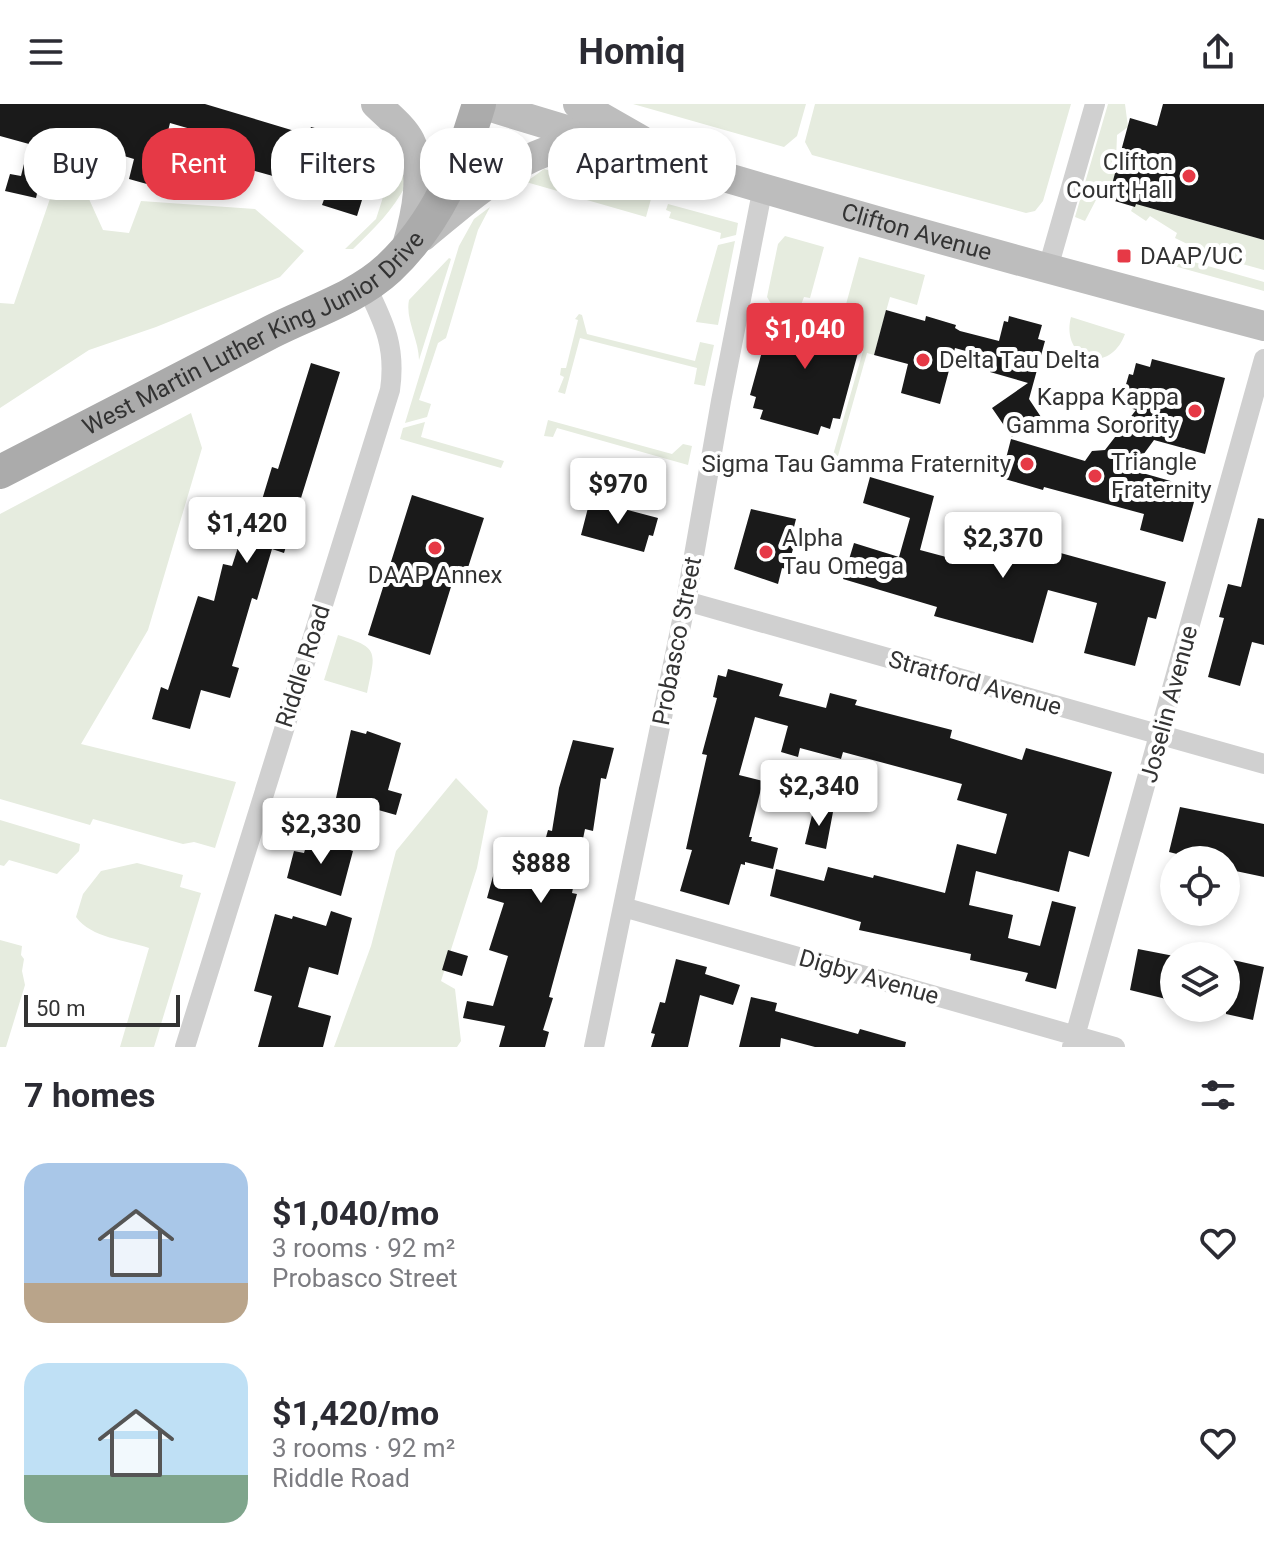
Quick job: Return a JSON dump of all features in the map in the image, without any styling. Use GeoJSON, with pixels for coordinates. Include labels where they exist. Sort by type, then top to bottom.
{"type":"FeatureCollection","features":[{"type":"Feature","properties":{"kind":"main road"},"geometry":{"type":"LineString","coordinates":[[376,104],[410,140],[415,155],[416,207],[406,250]]}},
{"type":"Feature","properties":{"kind":"main road","name":"West Martin Luther King Junior Drive"},"geometry":{"type":"LineString","coordinates":[[0,472],[366,286],[406,250],[449,188],[480,104]]}},
{"type":"Feature","properties":{"kind":"main road","name":"Clifton Avenue"},"geometry":{"type":"LineString","coordinates":[[480,104],[557,128]]}},
{"type":"Feature","properties":{"kind":"main road"},"geometry":{"type":"LineString","coordinates":[[578,104],[619,128]]}},
{"type":"Feature","properties":{"kind":"main road"},"geometry":{"type":"LineString","coordinates":[[406,250],[474,195],[532,157],[548,152]]}},
{"type":"Feature","properties":{"kind":"main road","name":"Clifton Avenue"},"geometry":{"type":"LineString","coordinates":[[736,179],[1264,326]]}},
{"type":"Feature","properties":{"kind":"street"},"geometry":{"type":"LineString","coordinates":[[1048,268],[1095,104]]}},
{"type":"Feature","properties":{"kind":"street","name":"Probasco Street"},"geometry":{"type":"LineString","coordinates":[[594,1047],[686,601],[763,187]]}},
{"type":"Feature","properties":{"kind":"street","name":"Riddle Road"},"geometry":{"type":"LineString","coordinates":[[185,1047],[390,390],[390,343],[366,286]]}},
{"type":"Feature","properties":{"kind":"street","name":"Joselin Avenue"},"geometry":{"type":"LineString","coordinates":[[1074,1041],[1264,359]]}},
{"type":"Feature","properties":{"kind":"street","name":"Stratford Avenue"},"geometry":{"type":"LineString","coordinates":[[686,601],[1264,764]]}},
{"type":"Feature","properties":{"kind":"street","name":"Digby Avenue"},"geometry":{"type":"LineString","coordinates":[[623,907],[1074,1041],[1115,1047]]}},
{"type":"Feature","properties":{"kind":"shaded area"},"geometry":{"type":"Polygon","coordinates":[[[633,104],[806,104],[797,136],[784,147],[736,133],[736,128],[717,128],[633,104]]]}},
{"type":"Feature","properties":{"kind":"shaded area"},"geometry":{"type":"Polygon","coordinates":[[[815,104],[1071,104],[1043,201],[1035,211],[1026,213],[812,155],[805,142],[815,104]]]}},
{"type":"Feature","properties":{"kind":"shaded area"},"geometry":{"type":"Polygon","coordinates":[[[1108,104],[1125,104],[1128,127],[1117,135],[1118,163],[1111,189],[1097,198],[1085,221],[1075,217],[1108,104]]]}},
{"type":"Feature","properties":{"kind":"shaded area"},"geometry":{"type":"Polygon","coordinates":[[[544,169],[548,170],[548,188],[532,184],[532,178],[544,169]]]}},
{"type":"Feature","properties":{"kind":"shaded area"},"geometry":{"type":"Polygon","coordinates":[[[1139,195],[1146,207],[1264,240],[1264,270],[1210,255],[1175,238],[1177,233],[1150,216],[1146,221],[1131,211],[1139,195]]]}},
{"type":"Feature","properties":{"kind":"shaded area"},"geometry":{"type":"Polygon","coordinates":[[[50,200],[89,200],[103,230],[129,233],[141,201],[255,209],[304,251],[280,277],[156,327],[89,350],[0,408],[0,303],[14,304],[50,200]]]}},
{"type":"Feature","properties":{"kind":"shaded area"},"geometry":{"type":"Polygon","coordinates":[[[382,200],[396,200],[361,242],[353,249],[345,249],[376,219],[382,200]]]}},
{"type":"Feature","properties":{"kind":"shaded area"},"geometry":{"type":"Polygon","coordinates":[[[587,200],[651,200],[646,217],[587,200]]]}},
{"type":"Feature","properties":{"kind":"shaded area"},"geometry":{"type":"Polygon","coordinates":[[[668,204],[738,223],[736,235],[720,239],[721,233],[669,218],[671,212],[666,210],[668,204]]]}},
{"type":"Feature","properties":{"kind":"shaded area"},"geometry":{"type":"Polygon","coordinates":[[[490,207],[478,230],[446,338],[438,343],[419,400],[431,404],[427,417],[405,423],[459,246],[474,219],[490,207]]]}},
{"type":"Feature","properties":{"kind":"shaded area"},"geometry":{"type":"Polygon","coordinates":[[[785,236],[824,247],[810,298],[804,297],[801,305],[794,304],[787,329],[776,326],[773,307],[767,297],[778,244],[785,236]]]}},
{"type":"Feature","properties":{"kind":"shaded area"},"geometry":{"type":"Polygon","coordinates":[[[735,241],[718,325],[696,322],[718,245],[735,241]]]}},
{"type":"Feature","properties":{"kind":"shaded area"},"geometry":{"type":"Polygon","coordinates":[[[1169,255],[1264,282],[1264,291],[1167,264],[1169,255]]]}},
{"type":"Feature","properties":{"kind":"shaded area"},"geometry":{"type":"Polygon","coordinates":[[[859,257],[925,275],[917,305],[890,297],[874,355],[867,353],[838,456],[833,455],[863,351],[844,345],[851,319],[848,318],[849,310],[845,308],[859,257]]]}},
{"type":"Feature","properties":{"kind":"shaded area"},"geometry":{"type":"Polygon","coordinates":[[[449,258],[419,360],[409,315],[409,300],[449,258]]]}},
{"type":"Feature","properties":{"kind":"shaded area"},"geometry":{"type":"Polygon","coordinates":[[[582,315],[587,334],[695,361],[700,342],[714,345],[705,386],[694,384],[697,368],[580,338],[565,394],[558,392],[564,377],[560,375],[561,368],[566,368],[578,320],[575,319],[582,315]]]}},
{"type":"Feature","properties":{"kind":"shaded area"},"geometry":{"type":"Polygon","coordinates":[[[1071,317],[1125,334],[1118,347],[1108,355],[1098,359],[1088,357],[1079,352],[1073,343],[1071,317]]]}},
{"type":"Feature","properties":{"kind":"shaded area"},"geometry":{"type":"Polygon","coordinates":[[[191,413],[202,448],[148,630],[81,744],[236,782],[215,848],[194,842],[183,844],[93,819],[90,825],[0,799],[0,514],[191,413]]]}},
{"type":"Feature","properties":{"kind":"shaded area"},"geometry":{"type":"Polygon","coordinates":[[[548,420],[672,454],[683,444],[692,446],[688,465],[557,428],[553,437],[544,436],[548,420]]]}},
{"type":"Feature","properties":{"kind":"shaded area"},"geometry":{"type":"Polygon","coordinates":[[[425,422],[421,437],[504,461],[501,468],[400,439],[403,428],[425,422]]]}},
{"type":"Feature","properties":{"kind":"shaded area"},"geometry":{"type":"Polygon","coordinates":[[[338,635],[362,644],[372,654],[367,693],[324,680],[338,635]]]}},
{"type":"Feature","properties":{"kind":"shaded area"},"geometry":{"type":"Polygon","coordinates":[[[456,778],[488,811],[477,868],[441,981],[455,989],[461,1041],[457,1047],[334,1047],[371,946],[396,851],[456,778]]]}},
{"type":"Feature","properties":{"kind":"shaded area"},"geometry":{"type":"Polygon","coordinates":[[[0,820],[80,844],[79,851],[57,874],[9,860],[4,866],[0,865],[0,820]]]}},
{"type":"Feature","properties":{"kind":"shaded area"},"geometry":{"type":"Polygon","coordinates":[[[137,863],[183,875],[180,887],[201,893],[154,1047],[120,1047],[149,948],[90,930],[76,917],[83,894],[101,871],[137,863]]]}},
{"type":"Feature","properties":{"kind":"shaded area"},"geometry":{"type":"Polygon","coordinates":[[[0,940],[22,946],[24,959],[22,971],[25,985],[6,1047],[0,1047],[0,940]]]}},
{"type":"Feature","properties":{"kind":"building"},"geometry":{"type":"Polygon","coordinates":[[[0,104],[205,104],[285,128],[271,128],[271,176],[255,171],[255,128],[187,128],[170,123],[169,128],[142,128],[142,183],[129,179],[134,159],[126,157],[126,128],[24,128],[24,143],[0,136],[0,104]]]}},
{"type":"Feature","properties":{"kind":"building","name":"Clifton Court Hall"},"geometry":{"type":"Polygon","coordinates":[[[1163,104],[1264,104],[1264,240],[1108,199],[1130,118],[1157,126],[1163,104]]]}},
{"type":"Feature","properties":{"kind":"building"},"geometry":{"type":"Polygon","coordinates":[[[24,164],[24,195],[5,191],[10,174],[21,176],[24,164]]]}},
{"type":"Feature","properties":{"kind":"building"},"geometry":{"type":"Polygon","coordinates":[[[324,200],[362,200],[357,216],[322,205],[324,200]]]}},
{"type":"Feature","properties":{"kind":"building"},"geometry":{"type":"Polygon","coordinates":[[[794,303],[851,319],[844,345],[859,349],[840,419],[833,418],[830,429],[821,426],[818,435],[760,419],[763,410],[753,408],[756,397],[750,395],[766,337],[772,338],[776,326],[787,329],[794,303]]]}},
{"type":"Feature","properties":{"kind":"building"},"geometry":{"type":"Polygon","coordinates":[[[886,310],[925,321],[926,316],[956,325],[955,328],[960,331],[999,341],[1004,321],[1008,322],[1009,316],[1042,325],[1038,339],[1045,341],[1029,399],[1041,417],[1012,437],[992,408],[1028,383],[990,372],[994,359],[955,348],[940,404],[901,393],[908,364],[874,355],[886,310]]]}},
{"type":"Feature","properties":{"kind":"building"},"geometry":{"type":"Polygon","coordinates":[[[1152,359],[1225,378],[1205,454],[1154,440],[1132,470],[1174,482],[1173,486],[1180,488],[1178,498],[1194,502],[1183,542],[1140,530],[1144,514],[1001,478],[1011,439],[1085,461],[1092,451],[1105,450],[1136,410],[1120,405],[1129,374],[1133,375],[1136,363],[1150,367],[1152,359]]]}},
{"type":"Feature","properties":{"kind":"building"},"geometry":{"type":"Polygon","coordinates":[[[311,363],[340,372],[284,553],[272,549],[257,600],[252,598],[232,666],[239,668],[230,698],[201,690],[190,729],[152,719],[161,687],[168,690],[198,596],[214,601],[223,564],[232,566],[246,523],[254,526],[272,467],[278,469],[311,363]]]}},
{"type":"Feature","properties":{"kind":"building"},"geometry":{"type":"Polygon","coordinates":[[[870,477],[934,496],[920,550],[950,558],[959,525],[1166,582],[1156,619],[1148,617],[1135,666],[1084,653],[1097,603],[1048,590],[1033,643],[934,616],[937,607],[843,579],[854,543],[899,557],[910,518],[863,503],[870,477]]]}},
{"type":"Feature","properties":{"kind":"building","name":"DAAP Annex"},"geometry":{"type":"Polygon","coordinates":[[[412,495],[484,518],[464,580],[454,577],[430,655],[368,635],[412,495]]]}},
{"type":"Feature","properties":{"kind":"building"},"geometry":{"type":"Polygon","coordinates":[[[590,500],[658,518],[644,552],[581,535],[590,500]]]}},
{"type":"Feature","properties":{"kind":"building","name":"Alpha Tau Omega"},"geometry":{"type":"Polygon","coordinates":[[[751,509],[796,519],[792,535],[797,536],[787,569],[782,568],[778,584],[734,569],[751,509]]]}},
{"type":"Feature","properties":{"kind":"building"},"geometry":{"type":"Polygon","coordinates":[[[1258,518],[1264,519],[1264,645],[1252,642],[1240,686],[1208,677],[1224,618],[1219,617],[1228,584],[1241,587],[1258,518]]]}},
{"type":"Feature","properties":{"kind":"building"},"geometry":{"type":"Polygon","coordinates":[[[728,669],[783,684],[779,696],[826,708],[830,693],[857,700],[855,705],[952,730],[950,738],[1022,760],[1026,748],[1112,772],[1089,857],[1069,851],[1059,892],[976,871],[969,905],[1013,915],[1008,938],[1040,946],[1052,901],[1076,907],[1056,989],[1025,981],[1028,973],[970,960],[971,954],[859,930],[861,922],[770,896],[776,869],[824,881],[828,867],[945,893],[957,844],[996,854],[1007,814],[957,800],[962,784],[843,752],[841,759],[800,748],[798,757],[781,752],[788,726],[755,717],[739,775],[763,781],[749,837],[752,837],[751,841],[778,848],[773,869],[745,862],[745,865],[741,864],[729,905],[680,891],[692,850],[686,849],[707,755],[702,754],[717,698],[713,697],[718,675],[726,677],[728,669]]]}},
{"type":"Feature","properties":{"kind":"building"},"geometry":{"type":"Polygon","coordinates":[[[351,730],[366,734],[367,731],[401,743],[388,790],[402,794],[396,815],[336,798],[351,730]]]}},
{"type":"Feature","properties":{"kind":"building"},"geometry":{"type":"Polygon","coordinates":[[[573,740],[614,748],[606,779],[601,778],[593,831],[585,829],[572,893],[577,894],[543,1030],[549,1032],[545,1047],[499,1047],[505,1026],[463,1018],[467,1001],[493,1006],[508,956],[489,950],[504,903],[487,898],[501,847],[541,855],[548,830],[552,831],[559,788],[573,740]]]}},
{"type":"Feature","properties":{"kind":"building"},"geometry":{"type":"Polygon","coordinates":[[[814,807],[833,812],[826,849],[805,844],[814,807]]]}},
{"type":"Feature","properties":{"kind":"building"},"geometry":{"type":"Polygon","coordinates":[[[1180,807],[1264,824],[1264,877],[1240,872],[1240,846],[1170,846],[1180,807]]]}},
{"type":"Feature","properties":{"kind":"building"},"geometry":{"type":"Polygon","coordinates":[[[309,836],[353,851],[341,896],[287,878],[294,851],[304,853],[309,836]]]}},
{"type":"Feature","properties":{"kind":"building"},"geometry":{"type":"Polygon","coordinates":[[[331,911],[352,918],[338,975],[309,967],[298,1007],[331,1016],[323,1047],[258,1047],[272,996],[254,991],[275,914],[326,926],[331,911]]]}},
{"type":"Feature","properties":{"kind":"building"},"geometry":{"type":"Polygon","coordinates":[[[1138,949],[1160,953],[1160,998],[1130,990],[1138,949]]]}},
{"type":"Feature","properties":{"kind":"building"},"geometry":{"type":"Polygon","coordinates":[[[448,950],[468,956],[462,976],[442,970],[448,950]]]}},
{"type":"Feature","properties":{"kind":"building"},"geometry":{"type":"Polygon","coordinates":[[[676,959],[707,967],[705,974],[740,985],[733,1005],[700,995],[688,1047],[651,1047],[655,1034],[651,1033],[660,1002],[665,1003],[676,959]]]}},
{"type":"Feature","properties":{"kind":"building"},"geometry":{"type":"Polygon","coordinates":[[[1240,962],[1264,967],[1253,1020],[1240,1017],[1240,962]]]}},
{"type":"Feature","properties":{"kind":"building"},"geometry":{"type":"Polygon","coordinates":[[[751,997],[777,1003],[775,1011],[858,1034],[860,1029],[906,1042],[905,1047],[815,1047],[781,1038],[780,1047],[739,1047],[751,997]]]}},
{"type":"Feature","properties":{"kind":"place","name":"Clifton Court Hall"},"geometry":{"type":"Point","coordinates":[1189,176]}},
{"type":"Feature","properties":{"kind":"place","name":"DAAP/UC"},"geometry":{"type":"Point","coordinates":[1124,256]}},
{"type":"Feature","properties":{"kind":"place","name":"Delta Tau Delta"},"geometry":{"type":"Point","coordinates":[923,360]}},
{"type":"Feature","properties":{"kind":"place","name":"Kappa Kappa Gamma Sorority"},"geometry":{"type":"Point","coordinates":[1195,411]}},
{"type":"Feature","properties":{"kind":"place","name":"Sigma Tau Gamma Fraternity"},"geometry":{"type":"Point","coordinates":[1027,464]}},
{"type":"Feature","properties":{"kind":"place","name":"Triangle Fraternity"},"geometry":{"type":"Point","coordinates":[1095,476]}},
{"type":"Feature","properties":{"kind":"place","name":"DAAP Annex"},"geometry":{"type":"Point","coordinates":[435,548]}},
{"type":"Feature","properties":{"kind":"place","name":"Alpha Tau Omega"},"geometry":{"type":"Point","coordinates":[766,552]}}]}
